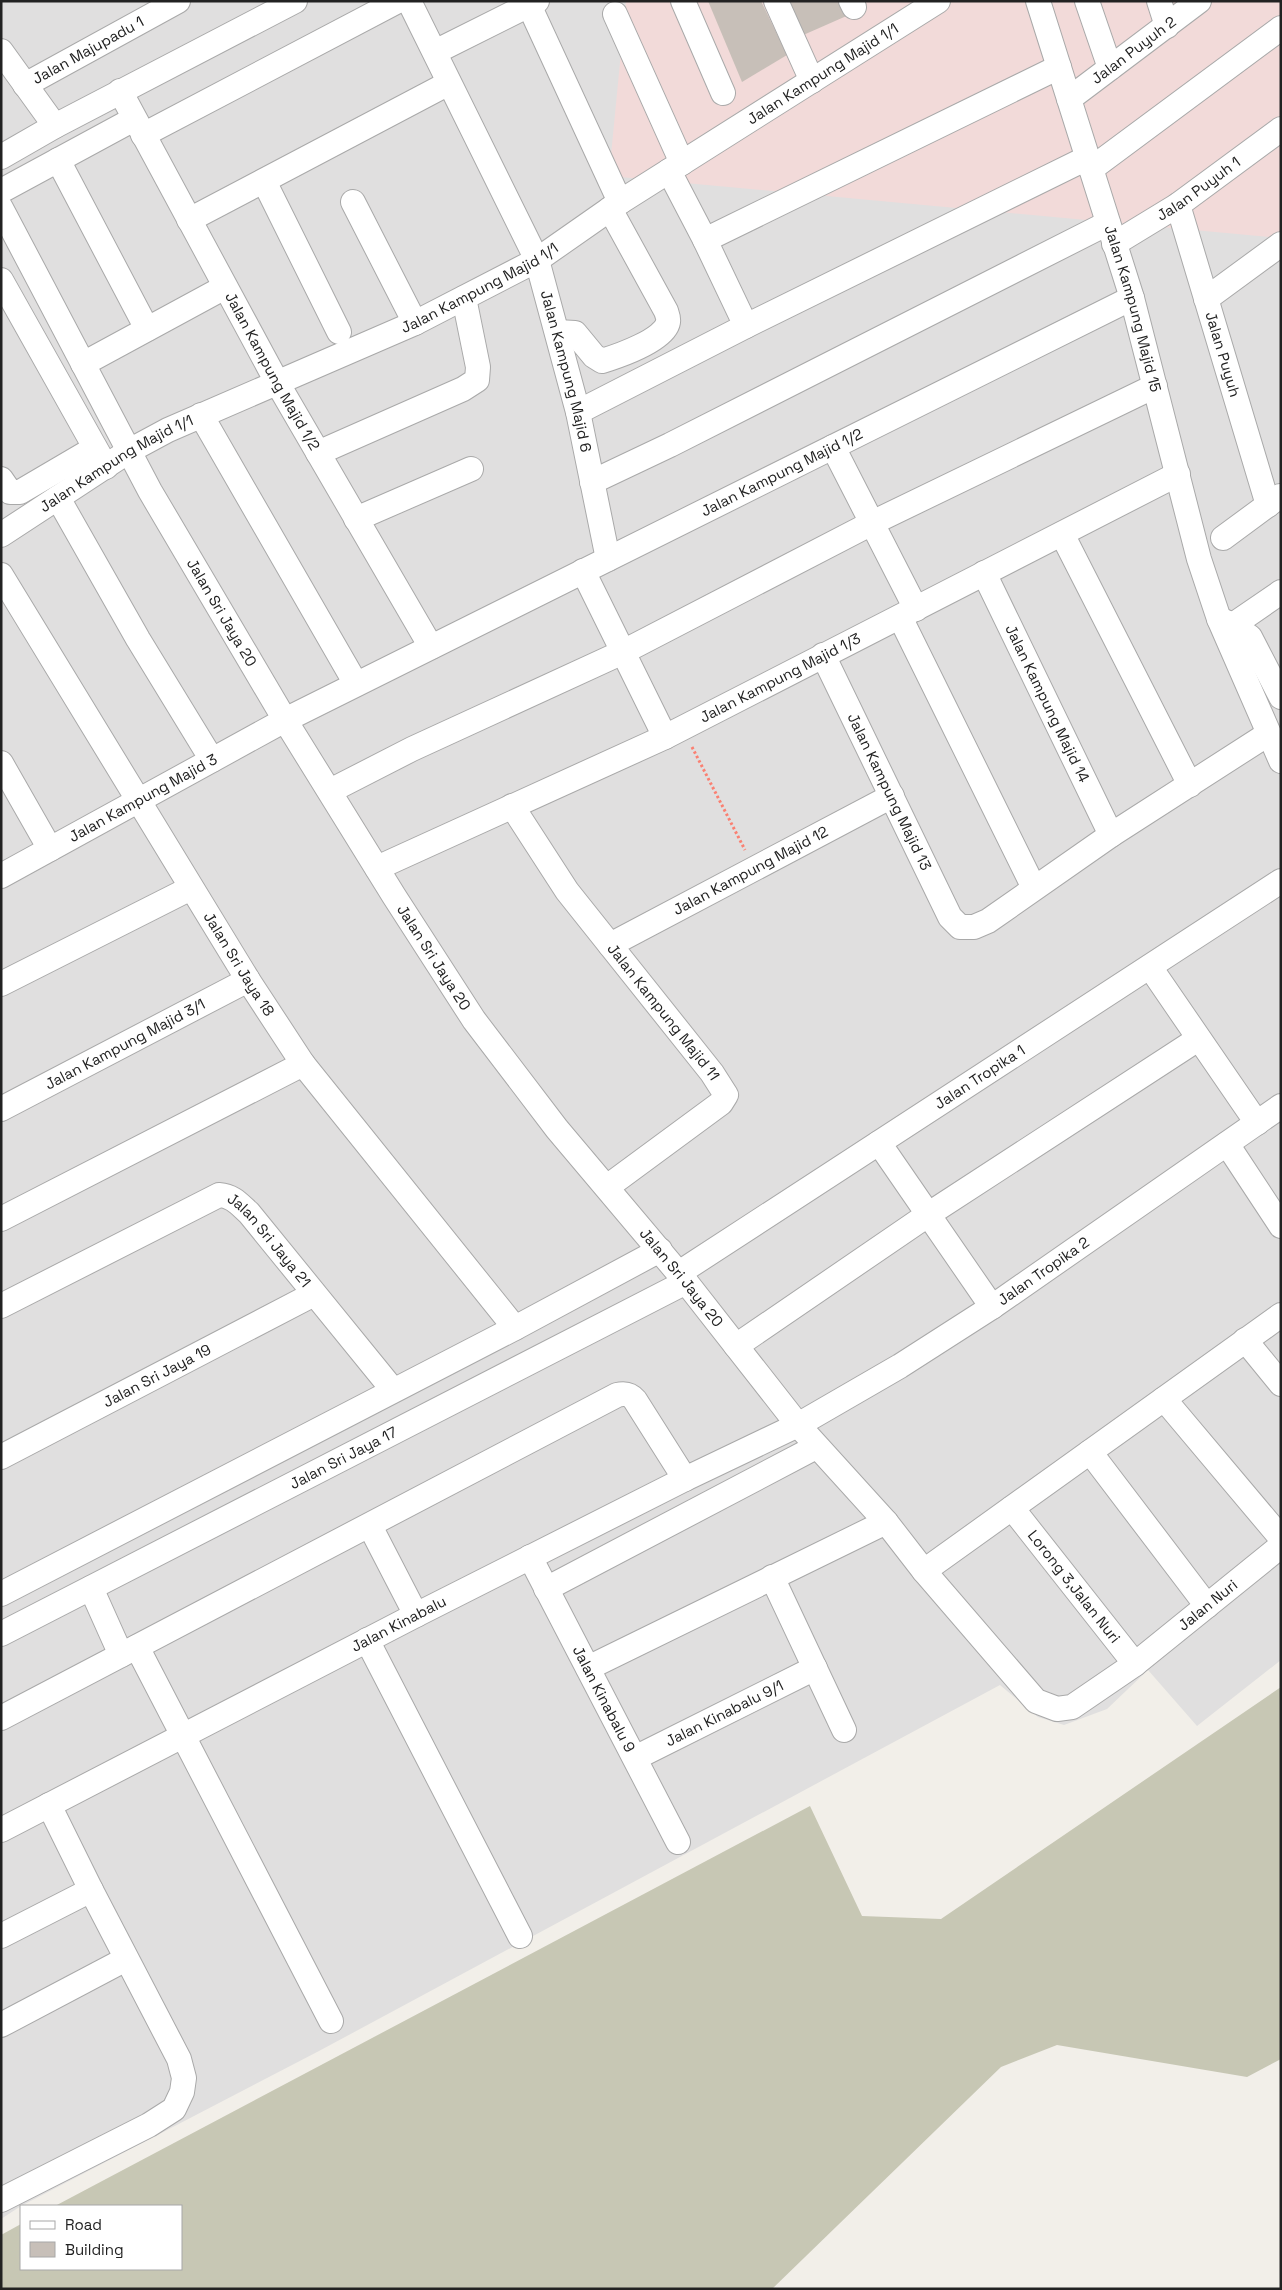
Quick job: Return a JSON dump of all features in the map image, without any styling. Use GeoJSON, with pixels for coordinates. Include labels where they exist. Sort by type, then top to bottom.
{"type":"FeatureCollection","features":[{"type":"Feature","properties":{"kind":"street","name":"Jalan Majupadu 1"},"geometry":{"type":"LineString","coordinates":[[25,84],[178,1]]}},
{"type":"Feature","properties":{"kind":"street"},"geometry":{"type":"LineString","coordinates":[[1,157],[55,126],[295,1]]}},
{"type":"Feature","properties":{"kind":"street"},"geometry":{"type":"LineString","coordinates":[[1,191],[58,160],[138,127],[398,1]]}},
{"type":"Feature","properties":{"kind":"street","name":"Jalan Kampung Majid 6"},"geometry":{"type":"LineString","coordinates":[[409,1],[436,52],[537,260],[578,412],[608,559]]}},
{"type":"Feature","properties":{"kind":"street"},"geometry":{"type":"LineString","coordinates":[[683,1],[723,93]]}},
{"type":"Feature","properties":{"kind":"street"},"geometry":{"type":"LineString","coordinates":[[776,1],[812,81]]}},
{"type":"Feature","properties":{"kind":"street","name":"Jalan Kampung Majid 15"},"geometry":{"type":"LineString","coordinates":[[1038,1],[1132,298],[1199,559],[1226,622],[1268,734],[1281,761]]}},
{"type":"Feature","properties":{"kind":"street"},"geometry":{"type":"LineString","coordinates":[[1087,1],[1110,68]]}},
{"type":"Feature","properties":{"kind":"street"},"geometry":{"type":"LineString","coordinates":[[1159,1],[1167,26]]}},
{"type":"Feature","properties":{"kind":"street","name":"Jalan Puyuh 2"},"geometry":{"type":"LineString","coordinates":[[1069,99],[1200,1]]}},
{"type":"Feature","properties":{"kind":"street","name":"Jalan Kampung Majid 1/1"},"geometry":{"type":"LineString","coordinates":[[1,535],[58,498],[101,458],[129,450],[201,415],[278,384],[415,323],[537,260],[615,206],[935,2]]}},
{"type":"Feature","properties":{"kind":"street"},"geometry":{"type":"LineString","coordinates":[[436,52],[533,3],[615,206],[666,311],[668,322],[664,331],[644,344],[602,361],[594,356],[575,333],[557,332]]}},
{"type":"Feature","properties":{"kind":"street"},"geometry":{"type":"LineString","coordinates":[[615,14],[705,240],[746,326]]}},
{"type":"Feature","properties":{"kind":"street"},"geometry":{"type":"LineString","coordinates":[[578,412],[746,326],[1089,163],[1281,28]]}},
{"type":"Feature","properties":{"kind":"street"},"geometry":{"type":"LineString","coordinates":[[1,51],[55,126]]}},
{"type":"Feature","properties":{"kind":"street"},"geometry":{"type":"LineString","coordinates":[[705,240],[1059,67]]}},
{"type":"Feature","properties":{"kind":"street"},"geometry":{"type":"LineString","coordinates":[[189,220],[449,82]]}},
{"type":"Feature","properties":{"kind":"street","name":"Jalan Kampung Majid 1/2"},"geometry":{"type":"LineString","coordinates":[[120,92],[278,384],[431,647]]}},
{"type":"Feature","properties":{"kind":"street","name":"Jalan Puyuh 1"},"geometry":{"type":"LineString","coordinates":[[592,482],[1111,233],[1178,205],[1281,129]]}},
{"type":"Feature","properties":{"kind":"street"},"geometry":{"type":"LineString","coordinates":[[58,160],[147,329]]}},
{"type":"Feature","properties":{"kind":"street"},"geometry":{"type":"LineString","coordinates":[[264,181],[339,332]]}},
{"type":"Feature","properties":{"kind":"street"},"geometry":{"type":"LineString","coordinates":[[353,202],[415,323]]}},
{"type":"Feature","properties":{"kind":"street","name":"Jalan Puyuh"},"geometry":{"type":"LineString","coordinates":[[1178,205],[1206,299],[1274,500]]}},
{"type":"Feature","properties":{"kind":"street","name":"Jalan Sri Jaya 20"},"geometry":{"type":"LineString","coordinates":[[1,208],[150,491],[285,720],[474,1020],[557,1128],[683,1278],[798,1425],[886,1522],[924,1571]]}},
{"type":"Feature","properties":{"kind":"street"},"geometry":{"type":"LineString","coordinates":[[1206,299],[1281,244]]}},
{"type":"Feature","properties":{"kind":"street"},"geometry":{"type":"LineString","coordinates":[[1,280],[101,458],[20,492],[10,492],[1,479]]}},
{"type":"Feature","properties":{"kind":"street"},"geometry":{"type":"LineString","coordinates":[[83,364],[225,287]]}},
{"type":"Feature","properties":{"kind":"street"},"geometry":{"type":"LineString","coordinates":[[318,452],[463,389],[477,380],[478,367],[464,298]]}},
{"type":"Feature","properties":{"kind":"street","name":"Jalan Kampung Majid 1/2"},"geometry":{"type":"LineString","coordinates":[[285,720],[1132,298]]}},
{"type":"Feature","properties":{"kind":"street"},"geometry":{"type":"LineString","coordinates":[[330,791],[412,749],[624,652],[872,523],[1154,386]]}},
{"type":"Feature","properties":{"kind":"street"},"geometry":{"type":"LineString","coordinates":[[201,415],[356,684]]}},
{"type":"Feature","properties":{"kind":"street"},"geometry":{"type":"LineString","coordinates":[[833,447],[872,523],[908,613],[1034,888],[1111,835],[1268,734]]}},
{"type":"Feature","properties":{"kind":"street"},"geometry":{"type":"LineString","coordinates":[[356,519],[471,469]]}},
{"type":"Feature","properties":{"kind":"street","name":"Jalan Kampung Majid 1/3"},"geometry":{"type":"LineString","coordinates":[[377,868],[674,733],[1178,474]]}},
{"type":"Feature","properties":{"kind":"street"},"geometry":{"type":"LineString","coordinates":[[58,498],[138,639],[212,760]]}},
{"type":"Feature","properties":{"kind":"street"},"geometry":{"type":"LineString","coordinates":[[1223,538],[1274,500]]}},
{"type":"Feature","properties":{"kind":"street"},"geometry":{"type":"LineString","coordinates":[[1062,534],[1190,785]]}},
{"type":"Feature","properties":{"kind":"street"},"geometry":{"type":"LineString","coordinates":[[583,571],[624,652],[674,733]]}},
{"type":"Feature","properties":{"kind":"street","name":"Jalan Kampung Majid 14"},"geometry":{"type":"LineString","coordinates":[[984,573],[1111,835]]}},
{"type":"Feature","properties":{"kind":"street","name":"Jalan Sri Jaya 18"},"geometry":{"type":"LineString","coordinates":[[1,574],[191,888],[303,1064],[516,1328]]}},
{"type":"Feature","properties":{"kind":"street"},"geometry":{"type":"LineString","coordinates":[[1281,592],[1226,622],[1250,637],[1281,698]]}},
{"type":"Feature","properties":{"kind":"street","name":"Jalan Kampung Majid 13"},"geometry":{"type":"LineString","coordinates":[[824,656],[950,917],[960,926],[974,927],[988,920],[1034,888]]}},
{"type":"Feature","properties":{"kind":"street","name":"Jalan Kampung Majid 3"},"geometry":{"type":"LineString","coordinates":[[1,876],[285,720]]}},
{"type":"Feature","properties":{"kind":"street"},"geometry":{"type":"LineString","coordinates":[[1,763],[50,849]]}},
{"type":"Feature","properties":{"kind":"street","name":"Jalan Kampung Majid 12"},"geometry":{"type":"LineString","coordinates":[[610,945],[892,796]]}},
{"type":"Feature","properties":{"kind":"street","name":"Jalan Kampung Majid 11"},"geometry":{"type":"LineString","coordinates":[[512,806],[567,891],[712,1073],[726,1095],[721,1103],[606,1187]]}},
{"type":"Feature","properties":{"kind":"street","name":"Jalan Tropika 1"},"geometry":{"type":"LineString","coordinates":[[683,1278],[879,1143],[1281,881]]}},
{"type":"Feature","properties":{"kind":"street"},"geometry":{"type":"LineString","coordinates":[[1,984],[191,888]]}},
{"type":"Feature","properties":{"kind":"street"},"geometry":{"type":"LineString","coordinates":[[1150,967],[1198,1039],[1258,1123]]}},
{"type":"Feature","properties":{"kind":"street","name":"Jalan Kampung Majid 3/1"},"geometry":{"type":"LineString","coordinates":[[1,1109],[248,980]]}},
{"type":"Feature","properties":{"kind":"street"},"geometry":{"type":"LineString","coordinates":[[736,1346],[929,1214],[1198,1039]]}},
{"type":"Feature","properties":{"kind":"street"},"geometry":{"type":"LineString","coordinates":[[1,1219],[303,1064]]}},
{"type":"Feature","properties":{"kind":"street","name":"Jalan Tropika 2"},"geometry":{"type":"LineString","coordinates":[[798,1425],[900,1366],[992,1308],[1281,1106]]}},
{"type":"Feature","properties":{"kind":"street"},"geometry":{"type":"LineString","coordinates":[[879,1143],[992,1308]]}},
{"type":"Feature","properties":{"kind":"street"},"geometry":{"type":"LineString","coordinates":[[1227,1144],[1281,1226]]}},
{"type":"Feature","properties":{"kind":"street","name":"Jalan Sri Jaya 21"},"geometry":{"type":"LineString","coordinates":[[1,1306],[219,1195],[234,1199],[249,1213],[393,1390]]}},
{"type":"Feature","properties":{"kind":"street"},"geometry":{"type":"LineString","coordinates":[[1,1594],[516,1328],[660,1250]]}},
{"type":"Feature","properties":{"kind":"street","name":"Jalan Sri Jaya 17"},"geometry":{"type":"LineString","coordinates":[[1,1634],[683,1278]]}},
{"type":"Feature","properties":{"kind":"street","name":"Jalan Sri Jaya 19"},"geometry":{"type":"LineString","coordinates":[[1,1457],[314,1294]]}},
{"type":"Feature","properties":{"kind":"street"},"geometry":{"type":"LineString","coordinates":[[924,1571],[1281,1315]]}},
{"type":"Feature","properties":{"kind":"street"},"geometry":{"type":"LineString","coordinates":[[1245,1340],[1281,1384]]}},
{"type":"Feature","properties":{"kind":"street"},"geometry":{"type":"LineString","coordinates":[[1,1718],[624,1393],[631,1395],[635,1400],[685,1479]]}},
{"type":"Feature","properties":{"kind":"street"},"geometry":{"type":"LineString","coordinates":[[1164,1399],[1281,1538]]}},
{"type":"Feature","properties":{"kind":"street","name":"Jalan Kinabalu"},"geometry":{"type":"LineString","coordinates":[[1,1830],[183,1737],[416,1614],[685,1479],[798,1425]]}},
{"type":"Feature","properties":{"kind":"street"},"geometry":{"type":"LineString","coordinates":[[546,1589],[816,1447]]}},
{"type":"Feature","properties":{"kind":"street"},"geometry":{"type":"LineString","coordinates":[[1090,1452],[1207,1606]]}},
{"type":"Feature","properties":{"kind":"street","name":"Lorong 3,Jalan Nuri"},"geometry":{"type":"LineString","coordinates":[[1012,1508],[1135,1664]]}},
{"type":"Feature","properties":{"kind":"street"},"geometry":{"type":"LineString","coordinates":[[588,1668],[886,1522]]}},
{"type":"Feature","properties":{"kind":"street"},"geometry":{"type":"LineString","coordinates":[[370,1526],[416,1614]]}},
{"type":"Feature","properties":{"kind":"street","name":"Jalan Nuri"},"geometry":{"type":"LineString","coordinates":[[924,1571],[1036,1701],[1057,1709],[1072,1707],[1135,1664],[1281,1546]]}},
{"type":"Feature","properties":{"kind":"street","name":"Jalan Kinabalu 9"},"geometry":{"type":"LineString","coordinates":[[530,1557],[678,1842]]}},
{"type":"Feature","properties":{"kind":"street"},"geometry":{"type":"LineString","coordinates":[[772,1577],[844,1730]]}},
{"type":"Feature","properties":{"kind":"street"},"geometry":{"type":"LineString","coordinates":[[91,1588],[183,1737],[331,2021]]}},
{"type":"Feature","properties":{"kind":"street"},"geometry":{"type":"LineString","coordinates":[[367,1640],[520,1936]]}},
{"type":"Feature","properties":{"kind":"street","name":"Jalan Kinabalu 9/1"},"geometry":{"type":"LineString","coordinates":[[634,1758],[815,1668]]}},
{"type":"Feature","properties":{"kind":"street"},"geometry":{"type":"LineString","coordinates":[[1,2200],[149,2125],[174,2108],[182,2092],[184,2078],[179,2059],[90,1890],[49,1805]]}},
{"type":"Feature","properties":{"kind":"street"},"geometry":{"type":"LineString","coordinates":[[1,1936],[90,1890]]}},
{"type":"Feature","properties":{"kind":"street"},"geometry":{"type":"LineString","coordinates":[[1,2025],[126,1959]]}},
{"type":"Feature","properties":{"kind":"path"},"geometry":{"type":"LineString","coordinates":[[674,733],[754,869]]}},
{"type":"Feature","properties":{"kind":"shaded area"},"geometry":{"type":"Polygon","coordinates":[[[1,1],[1281,1],[1281,1660],[1197,1726],[1148,1670],[1107,1709],[1064,1725],[1038,1717],[1000,1685],[319,2051],[20,2205],[1,2219],[1,1]]]}},
{"type":"Feature","properties":{"kind":"shaded area"},"geometry":{"type":"Polygon","coordinates":[[[626,1],[1281,1],[1281,238],[609,176],[626,1]]]}},
{"type":"Feature","properties":{"kind":"shaded area"},"geometry":{"type":"Polygon","coordinates":[[[1281,1687],[1281,2059],[1247,2077],[1057,2045],[1001,2067],[772,2289],[1,2289],[1,2235],[20,2225],[20,2270],[182,2270],[182,2205],[57,2205],[810,1806],[862,1916],[941,1919],[1281,1687]]]}},
{"type":"Feature","properties":{"kind":"building"},"geometry":{"type":"Polygon","coordinates":[[[708,1],[761,1],[787,55],[742,82],[708,1]]]}},
{"type":"Feature","properties":{"kind":"building"},"geometry":{"type":"Polygon","coordinates":[[[786,1],[845,1],[851,14],[801,36],[786,1]]]}}]}
